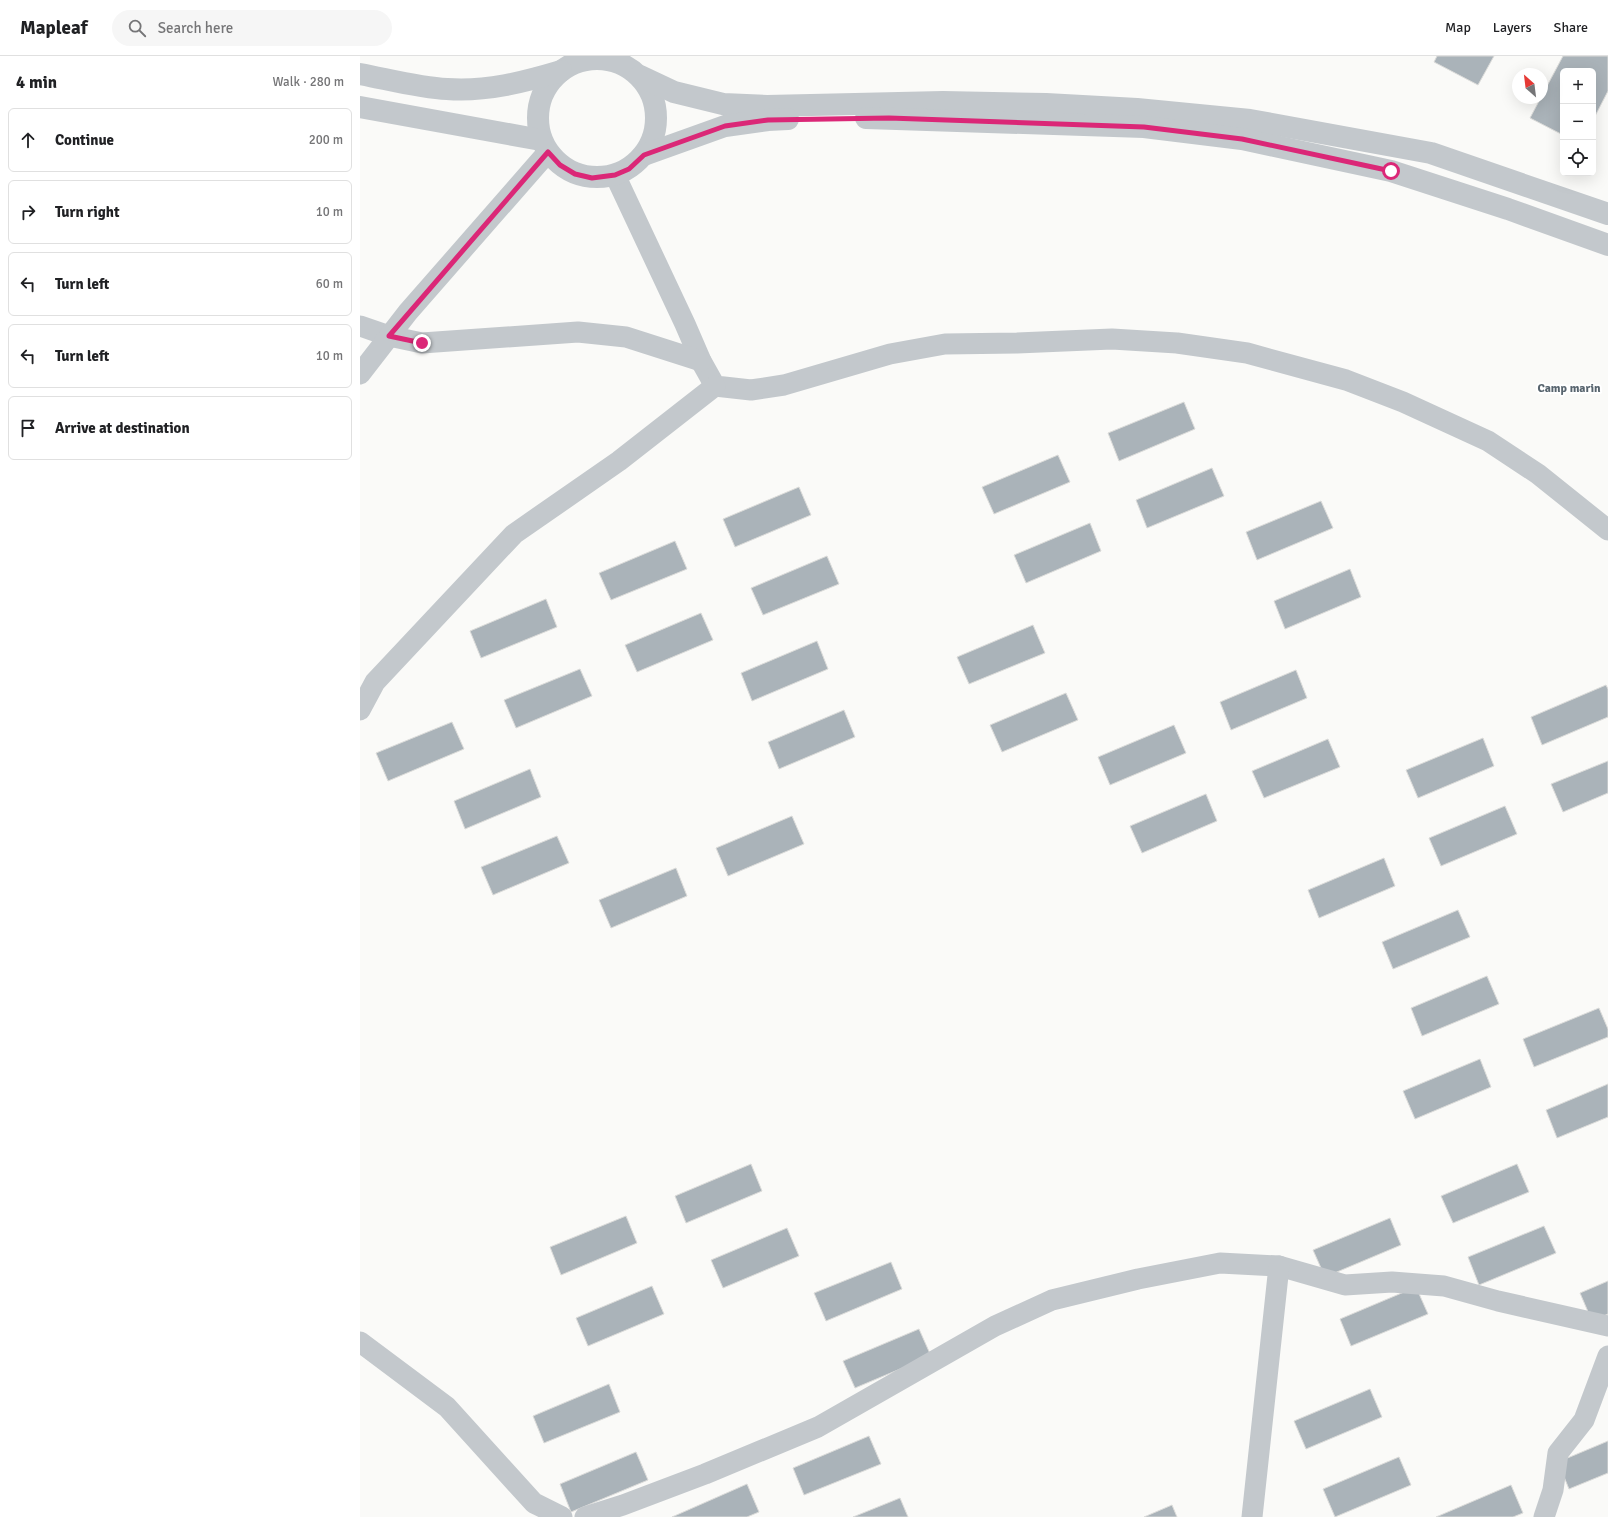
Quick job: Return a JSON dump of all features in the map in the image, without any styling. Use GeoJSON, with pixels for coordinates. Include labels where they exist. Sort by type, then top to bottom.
{"type":"FeatureCollection","features":[{"type":"Feature","properties":{"kind":"street"},"geometry":{"type":"LineString","coordinates":[[360,74],[447,89],[487,88],[527,81],[561,71],[580,61],[602,58],[623,64],[640,76],[674,92],[723,104],[767,106],[942,102],[1046,104],[1137,109],[1250,120],[1431,153],[1608,214]]}},
{"type":"Feature","properties":{"kind":"street"},"geometry":{"type":"LineString","coordinates":[[561,71],[544,90],[537,115],[544,146],[560,165],[575,174],[592,178],[615,175],[629,169],[644,155],[655,136],[657,115],[653,94],[640,76]]}},
{"type":"Feature","properties":{"kind":"street"},"geometry":{"type":"LineString","coordinates":[[360,107],[544,146]]}},
{"type":"Feature","properties":{"kind":"street"},"geometry":{"type":"LineString","coordinates":[[644,155],[725,126],[768,120],[889,118],[1144,127],[1242,139],[1391,171],[1508,209],[1608,245]]}},
{"type":"Feature","properties":{"kind":"street"},"geometry":{"type":"LineString","coordinates":[[360,374],[389,336],[544,146]]}},
{"type":"Feature","properties":{"kind":"street"},"geometry":{"type":"LineString","coordinates":[[615,175],[682,317],[701,361],[715,386]]}},
{"type":"Feature","properties":{"kind":"street"},"geometry":{"type":"LineString","coordinates":[[360,326],[389,336],[422,343],[578,332],[626,337],[701,361]]}},
{"type":"Feature","properties":{"kind":"street"},"geometry":{"type":"LineString","coordinates":[[360,710],[375,682],[514,534],[619,461],[715,386],[751,390],[784,385],[890,354],[945,344],[1017,343],[1112,338],[1178,343],[1247,354],[1346,380],[1403,402],[1488,441],[1538,474],[1608,530]]}},
{"type":"Feature","properties":{"kind":"street"},"geometry":{"type":"LineString","coordinates":[[585,1517],[705,1474],[818,1427],[995,1326],[1052,1300],[1138,1279],[1220,1263],[1279,1266],[1345,1285],[1392,1282],[1444,1286],[1498,1301],[1608,1326]]}},
{"type":"Feature","properties":{"kind":"street"},"geometry":{"type":"LineString","coordinates":[[1252,1517],[1279,1266]]}},
{"type":"Feature","properties":{"kind":"street"},"geometry":{"type":"LineString","coordinates":[[360,1342],[447,1406],[534,1502],[562,1517]]}},
{"type":"Feature","properties":{"kind":"street"},"geometry":{"type":"LineString","coordinates":[[1544,1517],[1553,1490],[1558,1453],[1584,1420],[1608,1356]]}},
{"type":"Feature","properties":{"kind":"building"},"geometry":{"type":"Polygon","coordinates":[[[1437,56],[1494,56],[1478,85],[1434,62],[1437,56]]]}},
{"type":"Feature","properties":{"kind":"building"},"geometry":{"type":"Polygon","coordinates":[[[1563,56],[1608,56],[1608,91],[1596,114],[1596,68],[1560,68],[1560,133],[1530,118],[1537,104],[1548,104],[1548,84],[1563,56]]]}},
{"type":"Feature","properties":{"kind":"building"},"geometry":{"type":"Polygon","coordinates":[[[1184,402],[1195,429],[1119,461],[1108,433],[1184,402]]]}},
{"type":"Feature","properties":{"kind":"building"},"geometry":{"type":"Polygon","coordinates":[[[1058,455],[1070,482],[994,514],[982,487],[1058,455]]]}},
{"type":"Feature","properties":{"kind":"building"},"geometry":{"type":"Polygon","coordinates":[[[1212,468],[1224,496],[1147,528],[1136,500],[1212,468]]]}},
{"type":"Feature","properties":{"kind":"building"},"geometry":{"type":"Polygon","coordinates":[[[799,487],[811,515],[735,547],[723,519],[799,487]]]}},
{"type":"Feature","properties":{"kind":"building"},"geometry":{"type":"Polygon","coordinates":[[[1321,501],[1333,528],[1257,560],[1246,532],[1321,501]]]}},
{"type":"Feature","properties":{"kind":"building"},"geometry":{"type":"Polygon","coordinates":[[[1090,523],[1101,551],[1026,583],[1014,555],[1090,523]]]}},
{"type":"Feature","properties":{"kind":"building"},"geometry":{"type":"Polygon","coordinates":[[[675,541],[687,569],[611,600],[599,573],[675,541]]]}},
{"type":"Feature","properties":{"kind":"building"},"geometry":{"type":"Polygon","coordinates":[[[827,556],[839,584],[763,615],[751,588],[827,556]]]}},
{"type":"Feature","properties":{"kind":"building"},"geometry":{"type":"Polygon","coordinates":[[[1350,569],[1361,597],[1285,629],[1274,601],[1350,569]]]}},
{"type":"Feature","properties":{"kind":"building"},"geometry":{"type":"Polygon","coordinates":[[[546,599],[557,627],[481,658],[470,631],[546,599]]]}},
{"type":"Feature","properties":{"kind":"building"},"geometry":{"type":"Polygon","coordinates":[[[701,613],[713,640],[637,672],[625,645],[701,613]]]}},
{"type":"Feature","properties":{"kind":"building"},"geometry":{"type":"Polygon","coordinates":[[[1033,625],[1045,653],[969,684],[957,657],[1033,625]]]}},
{"type":"Feature","properties":{"kind":"building"},"geometry":{"type":"Polygon","coordinates":[[[817,641],[828,669],[752,701],[741,673],[817,641]]]}},
{"type":"Feature","properties":{"kind":"building"},"geometry":{"type":"Polygon","coordinates":[[[580,669],[592,696],[516,728],[504,700],[580,669]]]}},
{"type":"Feature","properties":{"kind":"building"},"geometry":{"type":"Polygon","coordinates":[[[1296,670],[1307,698],[1231,730],[1220,702],[1296,670]]]}},
{"type":"Feature","properties":{"kind":"building"},"geometry":{"type":"Polygon","coordinates":[[[1606,685],[1608,689],[1608,717],[1542,745],[1531,717],[1606,685]]]}},
{"type":"Feature","properties":{"kind":"building"},"geometry":{"type":"Polygon","coordinates":[[[1066,693],[1078,720],[1002,752],[990,725],[1066,693]]]}},
{"type":"Feature","properties":{"kind":"building"},"geometry":{"type":"Polygon","coordinates":[[[844,710],[855,737],[779,769],[768,742],[844,710]]]}},
{"type":"Feature","properties":{"kind":"building"},"geometry":{"type":"Polygon","coordinates":[[[452,722],[464,749],[388,781],[376,753],[452,722]]]}},
{"type":"Feature","properties":{"kind":"building"},"geometry":{"type":"Polygon","coordinates":[[[1174,725],[1186,753],[1110,785],[1098,757],[1174,725]]]}},
{"type":"Feature","properties":{"kind":"building"},"geometry":{"type":"Polygon","coordinates":[[[1483,738],[1494,766],[1418,798],[1406,770],[1483,738]]]}},
{"type":"Feature","properties":{"kind":"building"},"geometry":{"type":"Polygon","coordinates":[[[1328,739],[1340,767],[1264,798],[1252,771],[1328,739]]]}},
{"type":"Feature","properties":{"kind":"building"},"geometry":{"type":"Polygon","coordinates":[[[1608,761],[1608,793],[1563,812],[1551,784],[1608,761]]]}},
{"type":"Feature","properties":{"kind":"building"},"geometry":{"type":"Polygon","coordinates":[[[530,769],[541,797],[465,829],[454,801],[530,769]]]}},
{"type":"Feature","properties":{"kind":"building"},"geometry":{"type":"Polygon","coordinates":[[[1206,794],[1217,821],[1142,853],[1130,826],[1206,794]]]}},
{"type":"Feature","properties":{"kind":"building"},"geometry":{"type":"Polygon","coordinates":[[[1505,806],[1517,834],[1441,866],[1429,838],[1505,806]]]}},
{"type":"Feature","properties":{"kind":"building"},"geometry":{"type":"Polygon","coordinates":[[[792,816],[804,844],[728,876],[716,848],[792,816]]]}},
{"type":"Feature","properties":{"kind":"building"},"geometry":{"type":"Polygon","coordinates":[[[557,836],[569,863],[493,895],[481,867],[557,836]]]}},
{"type":"Feature","properties":{"kind":"building"},"geometry":{"type":"Polygon","coordinates":[[[1384,858],[1395,886],[1319,918],[1308,890],[1384,858]]]}},
{"type":"Feature","properties":{"kind":"building"},"geometry":{"type":"Polygon","coordinates":[[[676,868],[687,896],[611,928],[599,900],[676,868]]]}},
{"type":"Feature","properties":{"kind":"building"},"geometry":{"type":"Polygon","coordinates":[[[1458,910],[1470,937],[1393,969],[1382,942],[1458,910]]]}},
{"type":"Feature","properties":{"kind":"building"},"geometry":{"type":"Polygon","coordinates":[[[1487,976],[1499,1004],[1422,1036],[1411,1008],[1487,976]]]}},
{"type":"Feature","properties":{"kind":"building"},"geometry":{"type":"Polygon","coordinates":[[[1599,1008],[1608,1029],[1608,1037],[1534,1067],[1523,1039],[1599,1008]]]}},
{"type":"Feature","properties":{"kind":"building"},"geometry":{"type":"Polygon","coordinates":[[[1480,1059],[1491,1087],[1415,1119],[1403,1091],[1480,1059]]]}},
{"type":"Feature","properties":{"kind":"building"},"geometry":{"type":"Polygon","coordinates":[[[1608,1084],[1608,1117],[1557,1138],[1546,1110],[1608,1084]]]}},
{"type":"Feature","properties":{"kind":"building"},"geometry":{"type":"Polygon","coordinates":[[[751,1164],[762,1191],[686,1223],[675,1196],[751,1164]]]}},
{"type":"Feature","properties":{"kind":"building"},"geometry":{"type":"Polygon","coordinates":[[[1517,1164],[1529,1192],[1453,1223],[1441,1196],[1517,1164]]]}},
{"type":"Feature","properties":{"kind":"building"},"geometry":{"type":"Polygon","coordinates":[[[626,1216],[637,1243],[561,1275],[550,1247],[626,1216]]]}},
{"type":"Feature","properties":{"kind":"building"},"geometry":{"type":"Polygon","coordinates":[[[1390,1218],[1401,1245],[1325,1277],[1313,1250],[1390,1218]]]}},
{"type":"Feature","properties":{"kind":"building"},"geometry":{"type":"Polygon","coordinates":[[[1544,1226],[1556,1253],[1479,1285],[1468,1257],[1544,1226]]]}},
{"type":"Feature","properties":{"kind":"building"},"geometry":{"type":"Polygon","coordinates":[[[787,1228],[799,1256],[723,1288],[711,1260],[787,1228]]]}},
{"type":"Feature","properties":{"kind":"building"},"geometry":{"type":"Polygon","coordinates":[[[891,1262],[902,1289],[826,1321],[814,1293],[891,1262]]]}},
{"type":"Feature","properties":{"kind":"building"},"geometry":{"type":"Polygon","coordinates":[[[1608,1281],[1608,1314],[1592,1321],[1580,1293],[1608,1281]]]}},
{"type":"Feature","properties":{"kind":"building"},"geometry":{"type":"Polygon","coordinates":[[[652,1286],[664,1314],[588,1346],[576,1318],[652,1286]]]}},
{"type":"Feature","properties":{"kind":"building"},"geometry":{"type":"Polygon","coordinates":[[[1416,1287],[1428,1314],[1351,1346],[1340,1319],[1416,1287]]]}},
{"type":"Feature","properties":{"kind":"building"},"geometry":{"type":"Polygon","coordinates":[[[919,1329],[931,1356],[855,1388],[843,1361],[919,1329]]]}},
{"type":"Feature","properties":{"kind":"building"},"geometry":{"type":"Polygon","coordinates":[[[609,1384],[620,1412],[544,1443],[533,1416],[609,1384]]]}},
{"type":"Feature","properties":{"kind":"building"},"geometry":{"type":"Polygon","coordinates":[[[1370,1389],[1382,1417],[1306,1449],[1294,1421],[1370,1389]]]}},
{"type":"Feature","properties":{"kind":"building"},"geometry":{"type":"Polygon","coordinates":[[[869,1436],[881,1464],[804,1495],[793,1468],[869,1436]]]}},
{"type":"Feature","properties":{"kind":"building"},"geometry":{"type":"Polygon","coordinates":[[[1608,1441],[1608,1473],[1569,1489],[1558,1462],[1608,1441]]]}},
{"type":"Feature","properties":{"kind":"building"},"geometry":{"type":"Polygon","coordinates":[[[636,1452],[648,1480],[571,1512],[560,1484],[636,1452]]]}},
{"type":"Feature","properties":{"kind":"building"},"geometry":{"type":"Polygon","coordinates":[[[1399,1457],[1411,1485],[1335,1517],[1323,1489],[1399,1457]]]}},
{"type":"Feature","properties":{"kind":"building"},"geometry":{"type":"Polygon","coordinates":[[[747,1484],[759,1512],[747,1517],[672,1517],[747,1484]]]}},
{"type":"Feature","properties":{"kind":"building"},"geometry":{"type":"Polygon","coordinates":[[[1511,1485],[1523,1513],[1513,1517],[1436,1517],[1511,1485]]]}},
{"type":"Feature","properties":{"kind":"building"},"geometry":{"type":"Polygon","coordinates":[[[900,1498],[908,1517],[853,1517],[900,1498]]]}},
{"type":"Feature","properties":{"kind":"building"},"geometry":{"type":"Polygon","coordinates":[[[1172,1505],[1177,1517],[1144,1517],[1172,1505]]]}},
{"type":"Feature","properties":{"kind":"district","name":"Camp marin"},"geometry":{"type":"Point","coordinates":[1569,388]}},
{"type":"Feature","properties":{"kind":"route"},"geometry":{"type":"LineString","coordinates":[[422,343],[389,336],[408,312],[548,152],[560,165],[575,174],[592,178],[615,175],[629,169],[644,155],[725,126],[768,120],[889,118],[1144,127],[1242,139],[1391,171]]}}]}
